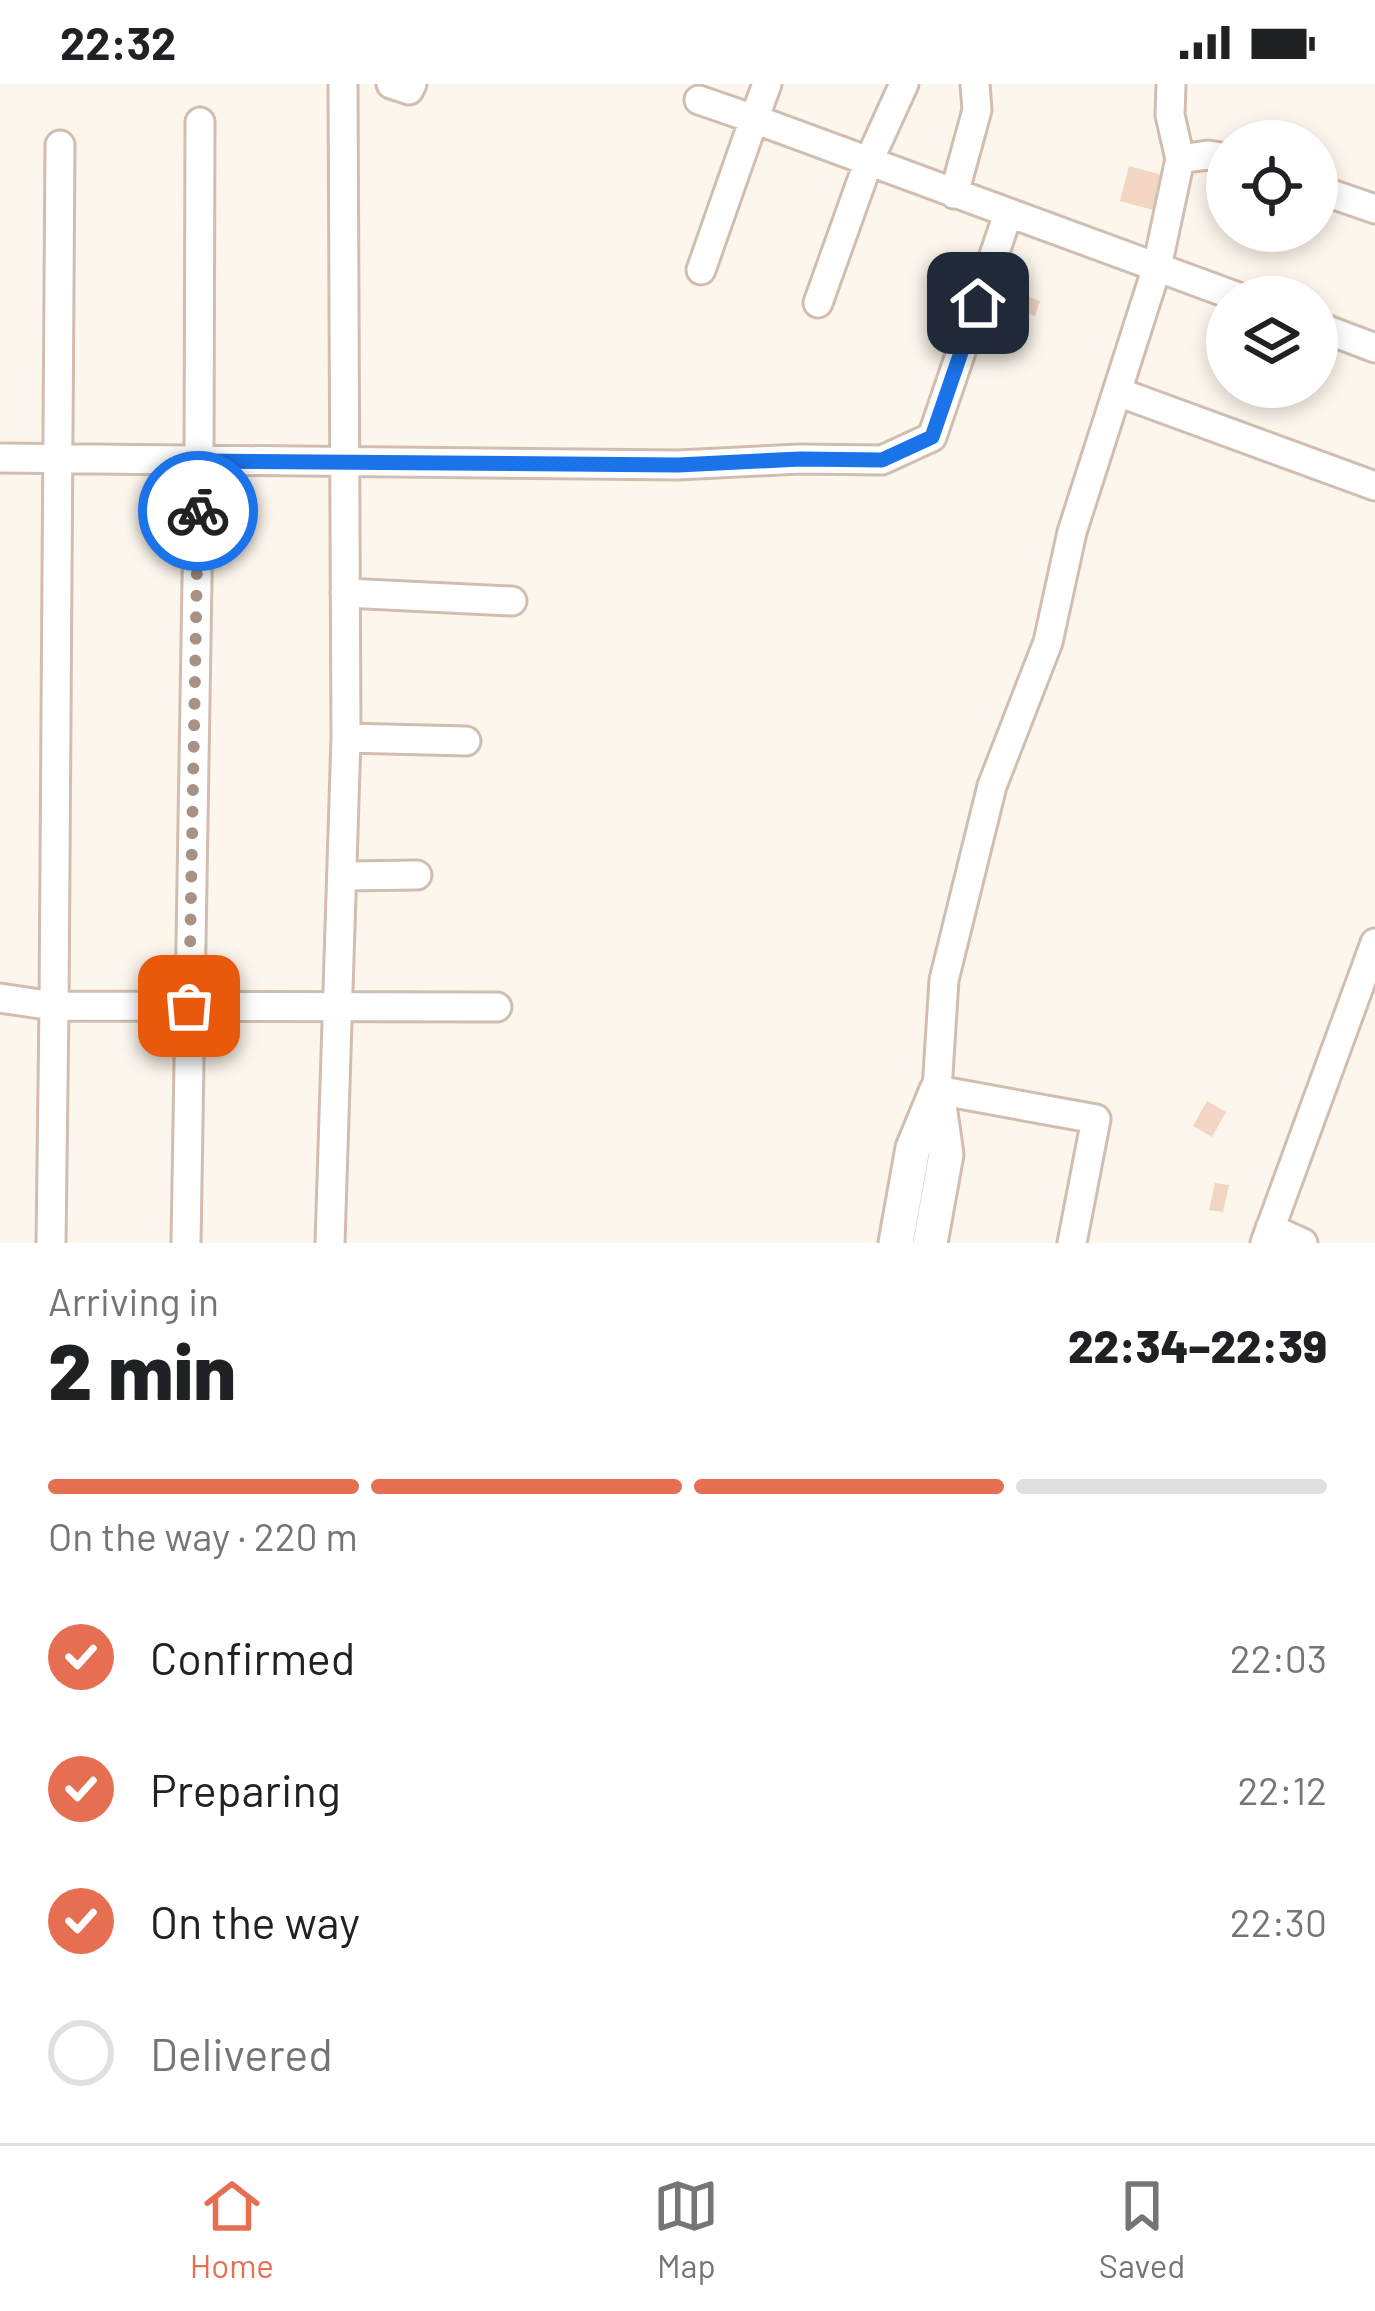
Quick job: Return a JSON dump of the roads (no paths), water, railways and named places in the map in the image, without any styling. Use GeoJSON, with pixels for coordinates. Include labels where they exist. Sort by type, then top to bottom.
{"type":"FeatureCollection","features":[{"type":"Feature","properties":{"kind":"street"},"geometry":{"type":"LineString","coordinates":[[330,1243],[346,738],[343,84]]}},
{"type":"Feature","properties":{"kind":"street"},"geometry":{"type":"LineString","coordinates":[[391,84],[409,90],[412,84]]}},
{"type":"Feature","properties":{"kind":"street"},"geometry":{"type":"LineString","coordinates":[[701,269],[766,84]]}},
{"type":"Feature","properties":{"kind":"street"},"geometry":{"type":"LineString","coordinates":[[818,303],[868,163],[904,84]]}},
{"type":"Feature","properties":{"kind":"street"},"geometry":{"type":"LineString","coordinates":[[954,194],[977,110],[975,84]]}},
{"type":"Feature","properties":{"kind":"street"},"geometry":{"type":"LineString","coordinates":[[930,1243],[946,1154],[937,1090],[944,980],[992,786],[1048,642],[1072,532],[1157,267],[1180,159],[1170,115],[1171,84]]}},
{"type":"Feature","properties":{"kind":"street"},"geometry":{"type":"LineString","coordinates":[[699,100],[1206,285]]}},
{"type":"Feature","properties":{"kind":"street"},"geometry":{"type":"LineString","coordinates":[[186,1243],[200,122]]}},
{"type":"Feature","properties":{"kind":"street"},"geometry":{"type":"LineString","coordinates":[[51,1243],[60,145]]}},
{"type":"Feature","properties":{"kind":"street"},"geometry":{"type":"LineString","coordinates":[[1180,159],[1206,155]]}},
{"type":"Feature","properties":{"kind":"street"},"geometry":{"type":"LineString","coordinates":[[1338,196],[1375,209]]}},
{"type":"Feature","properties":{"kind":"street"},"geometry":{"type":"LineString","coordinates":[[0,458],[678,465],[882,460],[932,437],[1008,214]]}},
{"type":"Feature","properties":{"kind":"street"},"geometry":{"type":"LineString","coordinates":[[1338,334],[1375,348]]}},
{"type":"Feature","properties":{"kind":"street"},"geometry":{"type":"LineString","coordinates":[[1118,392],[1375,486]]}},
{"type":"Feature","properties":{"kind":"street"},"geometry":{"type":"LineString","coordinates":[[345,593],[512,601]]}},
{"type":"Feature","properties":{"kind":"street"},"geometry":{"type":"LineString","coordinates":[[346,738],[466,741]]}},
{"type":"Feature","properties":{"kind":"street"},"geometry":{"type":"LineString","coordinates":[[344,876],[417,875]]}},
{"type":"Feature","properties":{"kind":"street"},"geometry":{"type":"LineString","coordinates":[[1303,1243],[1268,1236],[1375,943]]}},
{"type":"Feature","properties":{"kind":"street"},"geometry":{"type":"LineString","coordinates":[[0,998],[54,1006],[497,1007]]}},
{"type":"Feature","properties":{"kind":"street"},"geometry":{"type":"LineString","coordinates":[[896,1243],[914,1148],[937,1090]]}},
{"type":"Feature","properties":{"kind":"street"},"geometry":{"type":"LineString","coordinates":[[937,1090],[1096,1119],[1072,1243]]}}]}
